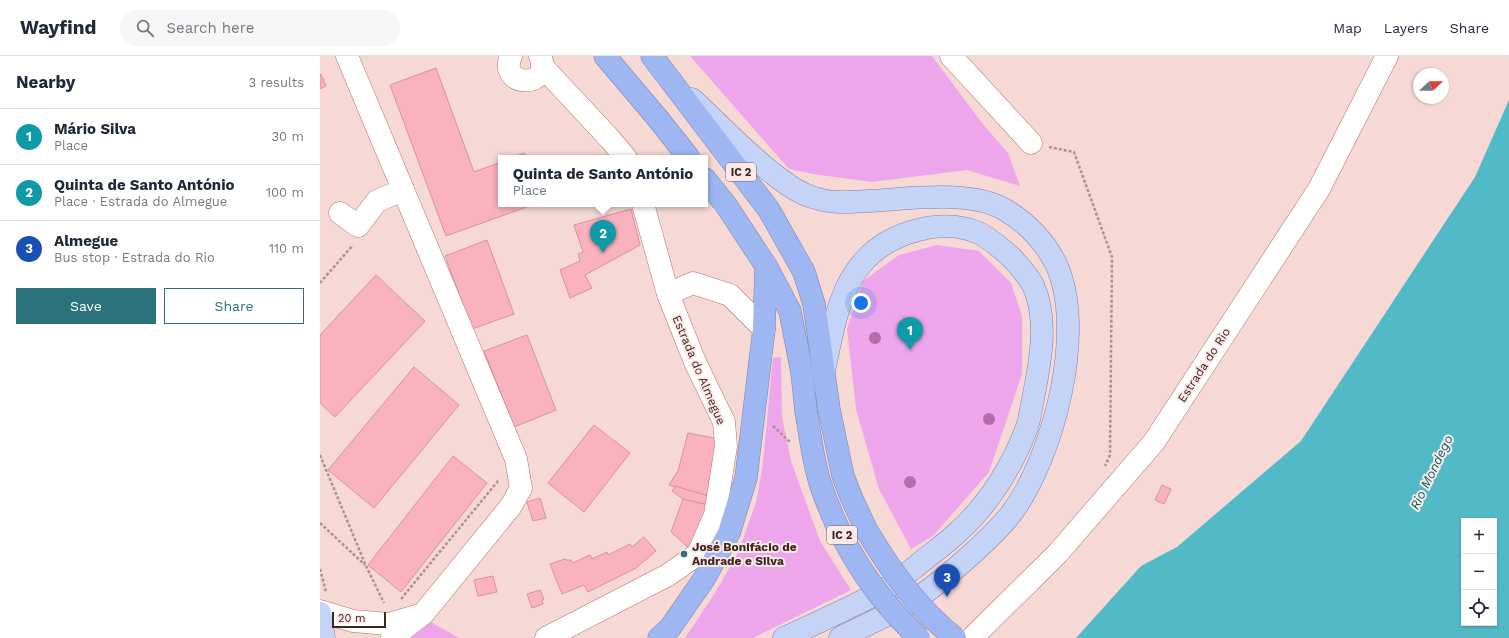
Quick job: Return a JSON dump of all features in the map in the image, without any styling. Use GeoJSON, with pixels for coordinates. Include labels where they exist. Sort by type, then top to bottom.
{"type":"FeatureCollection","features":[{"type":"Feature","properties":{"kind":"highway"},"geometry":{"type":"LineString","coordinates":[[605,56],[687,155]]}},
{"type":"Feature","properties":{"kind":"highway","name":"IC 2"},"geometry":{"type":"LineString","coordinates":[[652,56],[769,210],[804,272],[814,304],[829,409],[843,476],[852,499],[867,531],[903,586],[921,606],[955,638]]}},
{"type":"Feature","properties":{"kind":"highway","name":"IC 2"},"geometry":{"type":"LineString","coordinates":[[708,183],[726,205],[766,266],[790,311],[802,373],[812,449],[820,482],[845,543],[863,574],[882,600],[919,638]]}},
{"type":"Feature","properties":{"kind":"highway"},"geometry":{"type":"LineString","coordinates":[[660,638],[670,628],[704,579],[729,533],[746,478],[764,329],[766,266]]}},
{"type":"Feature","properties":{"kind":"main road"},"geometry":{"type":"LineString","coordinates":[[669,78],[756,161],[793,189],[816,199],[846,202],[937,197],[969,199],[990,203],[1006,211],[1027,227],[1045,244],[1056,265],[1064,289],[1068,322],[1068,348],[1061,391],[1049,438],[1036,471],[1011,514],[988,539],[936,585],[905,605],[840,638]]}},
{"type":"Feature","properties":{"kind":"main road"},"geometry":{"type":"LineString","coordinates":[[784,638],[887,589],[960,530],[980,509],[993,492],[1012,459],[1028,426],[1040,365],[1041,326],[1033,286],[1023,269],[1001,248],[978,233],[956,228],[935,226],[913,230],[878,248],[864,260],[849,282],[836,318],[824,371]]}},
{"type":"Feature","properties":{"kind":"main road"},"geometry":{"type":"LineString","coordinates":[[322,606],[324,638]]}},
{"type":"Feature","properties":{"kind":"street"},"geometry":{"type":"LineString","coordinates":[[347,56],[516,459],[521,488],[511,506],[423,614],[392,638]]}},
{"type":"Feature","properties":{"kind":"street"},"geometry":{"type":"LineString","coordinates":[[359,83],[364,56]]}},
{"type":"Feature","properties":{"kind":"street"},"geometry":{"type":"LineString","coordinates":[[511,56],[509,66],[510,71],[518,79],[523,81],[528,81],[538,76],[541,61]]}},
{"type":"Feature","properties":{"kind":"street"},"geometry":{"type":"LineString","coordinates":[[950,56],[1031,143]]}},
{"type":"Feature","properties":{"kind":"street","name":"Estrada do Rio"},"geometry":{"type":"LineString","coordinates":[[972,638],[1058,553],[1154,442],[1319,188],[1387,56]]}},
{"type":"Feature","properties":{"kind":"street"},"geometry":{"type":"LineString","coordinates":[[541,61],[624,155]]}},
{"type":"Feature","properties":{"kind":"street"},"geometry":{"type":"LineString","coordinates":[[340,213],[358,226],[377,201],[403,190]]}},
{"type":"Feature","properties":{"kind":"street","name":"Estrada do Almegue"},"geometry":{"type":"LineString","coordinates":[[546,638],[668,575],[698,554],[715,515],[726,446],[724,422],[695,362],[668,294],[644,207]]}},
{"type":"Feature","properties":{"kind":"street"},"geometry":{"type":"LineString","coordinates":[[668,294],[693,283],[730,295],[764,329]]}},
{"type":"Feature","properties":{"kind":"street"},"geometry":{"type":"LineString","coordinates":[[322,606],[353,621],[389,624],[423,614]]}},
{"type":"Feature","properties":{"kind":"path"},"geometry":{"type":"LineString","coordinates":[[1031,143],[1074,152],[1112,257],[1110,455],[1103,470]]}},
{"type":"Feature","properties":{"kind":"path"},"geometry":{"type":"LineString","coordinates":[[772,425],[792,444]]}},
{"type":"Feature","properties":{"kind":"path"},"geometry":{"type":"LineString","coordinates":[[320,455],[366,566],[387,608]]}},
{"type":"Feature","properties":{"kind":"path"},"geometry":{"type":"LineString","coordinates":[[396,602],[400,600],[498,481],[521,488]]}},
{"type":"Feature","properties":{"kind":"path"},"geometry":{"type":"LineString","coordinates":[[320,523],[366,566]]}},
{"type":"Feature","properties":{"kind":"path"},"geometry":{"type":"LineString","coordinates":[[320,569],[322,606]]}},
{"type":"Feature","properties":{"kind":"shaded area"},"geometry":{"type":"Polygon","coordinates":[[[690,56],[932,56],[982,123],[1008,153],[1020,186],[967,170],[872,182],[813,174],[789,169],[690,56]]]}},
{"type":"Feature","properties":{"kind":"shaded area"},"geometry":{"type":"Polygon","coordinates":[[[937,245],[979,251],[1011,283],[1022,316],[1022,374],[989,472],[933,536],[911,549],[879,489],[856,409],[847,329],[863,281],[899,255],[937,245]]]}},
{"type":"Feature","properties":{"kind":"shaded area"},"geometry":{"type":"Polygon","coordinates":[[[781,357],[782,417],[791,461],[820,541],[851,590],[753,638],[685,638],[715,593],[739,551],[757,499],[763,462],[773,358],[781,357]]]}},
{"type":"Feature","properties":{"kind":"shaded area"},"geometry":{"type":"Polygon","coordinates":[[[429,621],[459,638],[411,638],[429,621]]]}},
{"type":"Feature","properties":{"kind":"water","name":"Rio Mondego"},"geometry":{"type":"Polygon","coordinates":[[[1509,100],[1509,638],[1076,638],[1141,566],[1177,547],[1301,441],[1475,177],[1509,100]]]}},
{"type":"Feature","properties":{"kind":"building"},"geometry":{"type":"Polygon","coordinates":[[[436,68],[474,172],[498,163],[498,207],[527,207],[446,236],[390,85],[436,68]]]}},
{"type":"Feature","properties":{"kind":"building"},"geometry":{"type":"Polygon","coordinates":[[[321,74],[326,86],[320,89],[320,75],[321,74]]]}},
{"type":"Feature","properties":{"kind":"building"},"geometry":{"type":"Polygon","coordinates":[[[631,209],[640,245],[585,275],[592,288],[570,298],[560,270],[580,261],[578,254],[583,252],[574,225],[631,209]]]}},
{"type":"Feature","properties":{"kind":"building"},"geometry":{"type":"Polygon","coordinates":[[[487,240],[514,314],[472,329],[445,256],[487,240]]]}},
{"type":"Feature","properties":{"kind":"building"},"geometry":{"type":"Polygon","coordinates":[[[376,275],[425,321],[335,417],[320,403],[320,335],[376,275]]]}},
{"type":"Feature","properties":{"kind":"building"},"geometry":{"type":"Polygon","coordinates":[[[527,335],[556,410],[514,427],[484,351],[527,335]]]}},
{"type":"Feature","properties":{"kind":"building"},"geometry":{"type":"Polygon","coordinates":[[[414,367],[459,405],[374,508],[328,470],[414,367]]]}},
{"type":"Feature","properties":{"kind":"building"},"geometry":{"type":"Polygon","coordinates":[[[594,425],[630,453],[584,512],[548,483],[594,425]]]}},
{"type":"Feature","properties":{"kind":"building"},"geometry":{"type":"Polygon","coordinates":[[[688,433],[719,439],[709,496],[669,485],[678,471],[688,433]]]}},
{"type":"Feature","properties":{"kind":"building"},"geometry":{"type":"Polygon","coordinates":[[[453,456],[487,483],[401,592],[368,565],[453,456]]]}},
{"type":"Feature","properties":{"kind":"building"},"geometry":{"type":"Polygon","coordinates":[[[1162,485],[1171,489],[1164,504],[1155,500],[1162,485]]]}},
{"type":"Feature","properties":{"kind":"building"},"geometry":{"type":"Polygon","coordinates":[[[675,486],[709,496],[708,505],[683,499],[672,491],[675,486]]]}},
{"type":"Feature","properties":{"kind":"building"},"geometry":{"type":"Polygon","coordinates":[[[540,498],[546,518],[533,521],[527,502],[540,498]]]}},
{"type":"Feature","properties":{"kind":"building"},"geometry":{"type":"Polygon","coordinates":[[[683,499],[708,505],[699,536],[689,548],[671,532],[683,499]]]}},
{"type":"Feature","properties":{"kind":"building"},"geometry":{"type":"Polygon","coordinates":[[[644,537],[656,551],[636,568],[588,592],[584,585],[562,594],[550,564],[565,559],[571,560],[573,563],[590,555],[592,559],[607,552],[608,555],[630,544],[632,547],[644,537]]]}},
{"type":"Feature","properties":{"kind":"building"},"geometry":{"type":"Polygon","coordinates":[[[493,576],[497,592],[478,596],[474,580],[493,576]]]}},
{"type":"Feature","properties":{"kind":"building"},"geometry":{"type":"Polygon","coordinates":[[[540,590],[544,599],[542,600],[543,604],[532,608],[527,594],[540,590]]]}},
{"type":"Feature","properties":{"kind":"place","name":"Quinta de Santo António"},"geometry":{"type":"Point","coordinates":[603,253]}},
{"type":"Feature","properties":{"kind":"place","name":"Mário Silva"},"geometry":{"type":"Point","coordinates":[910,350]}},
{"type":"Feature","properties":{"kind":"place","name":"José Bonifácio de Andrade e Silva"},"geometry":{"type":"Point","coordinates":[684,554]}},
{"type":"Feature","properties":{"kind":"place","name":"Almegue"},"geometry":{"type":"Point","coordinates":[947,597]}}]}
